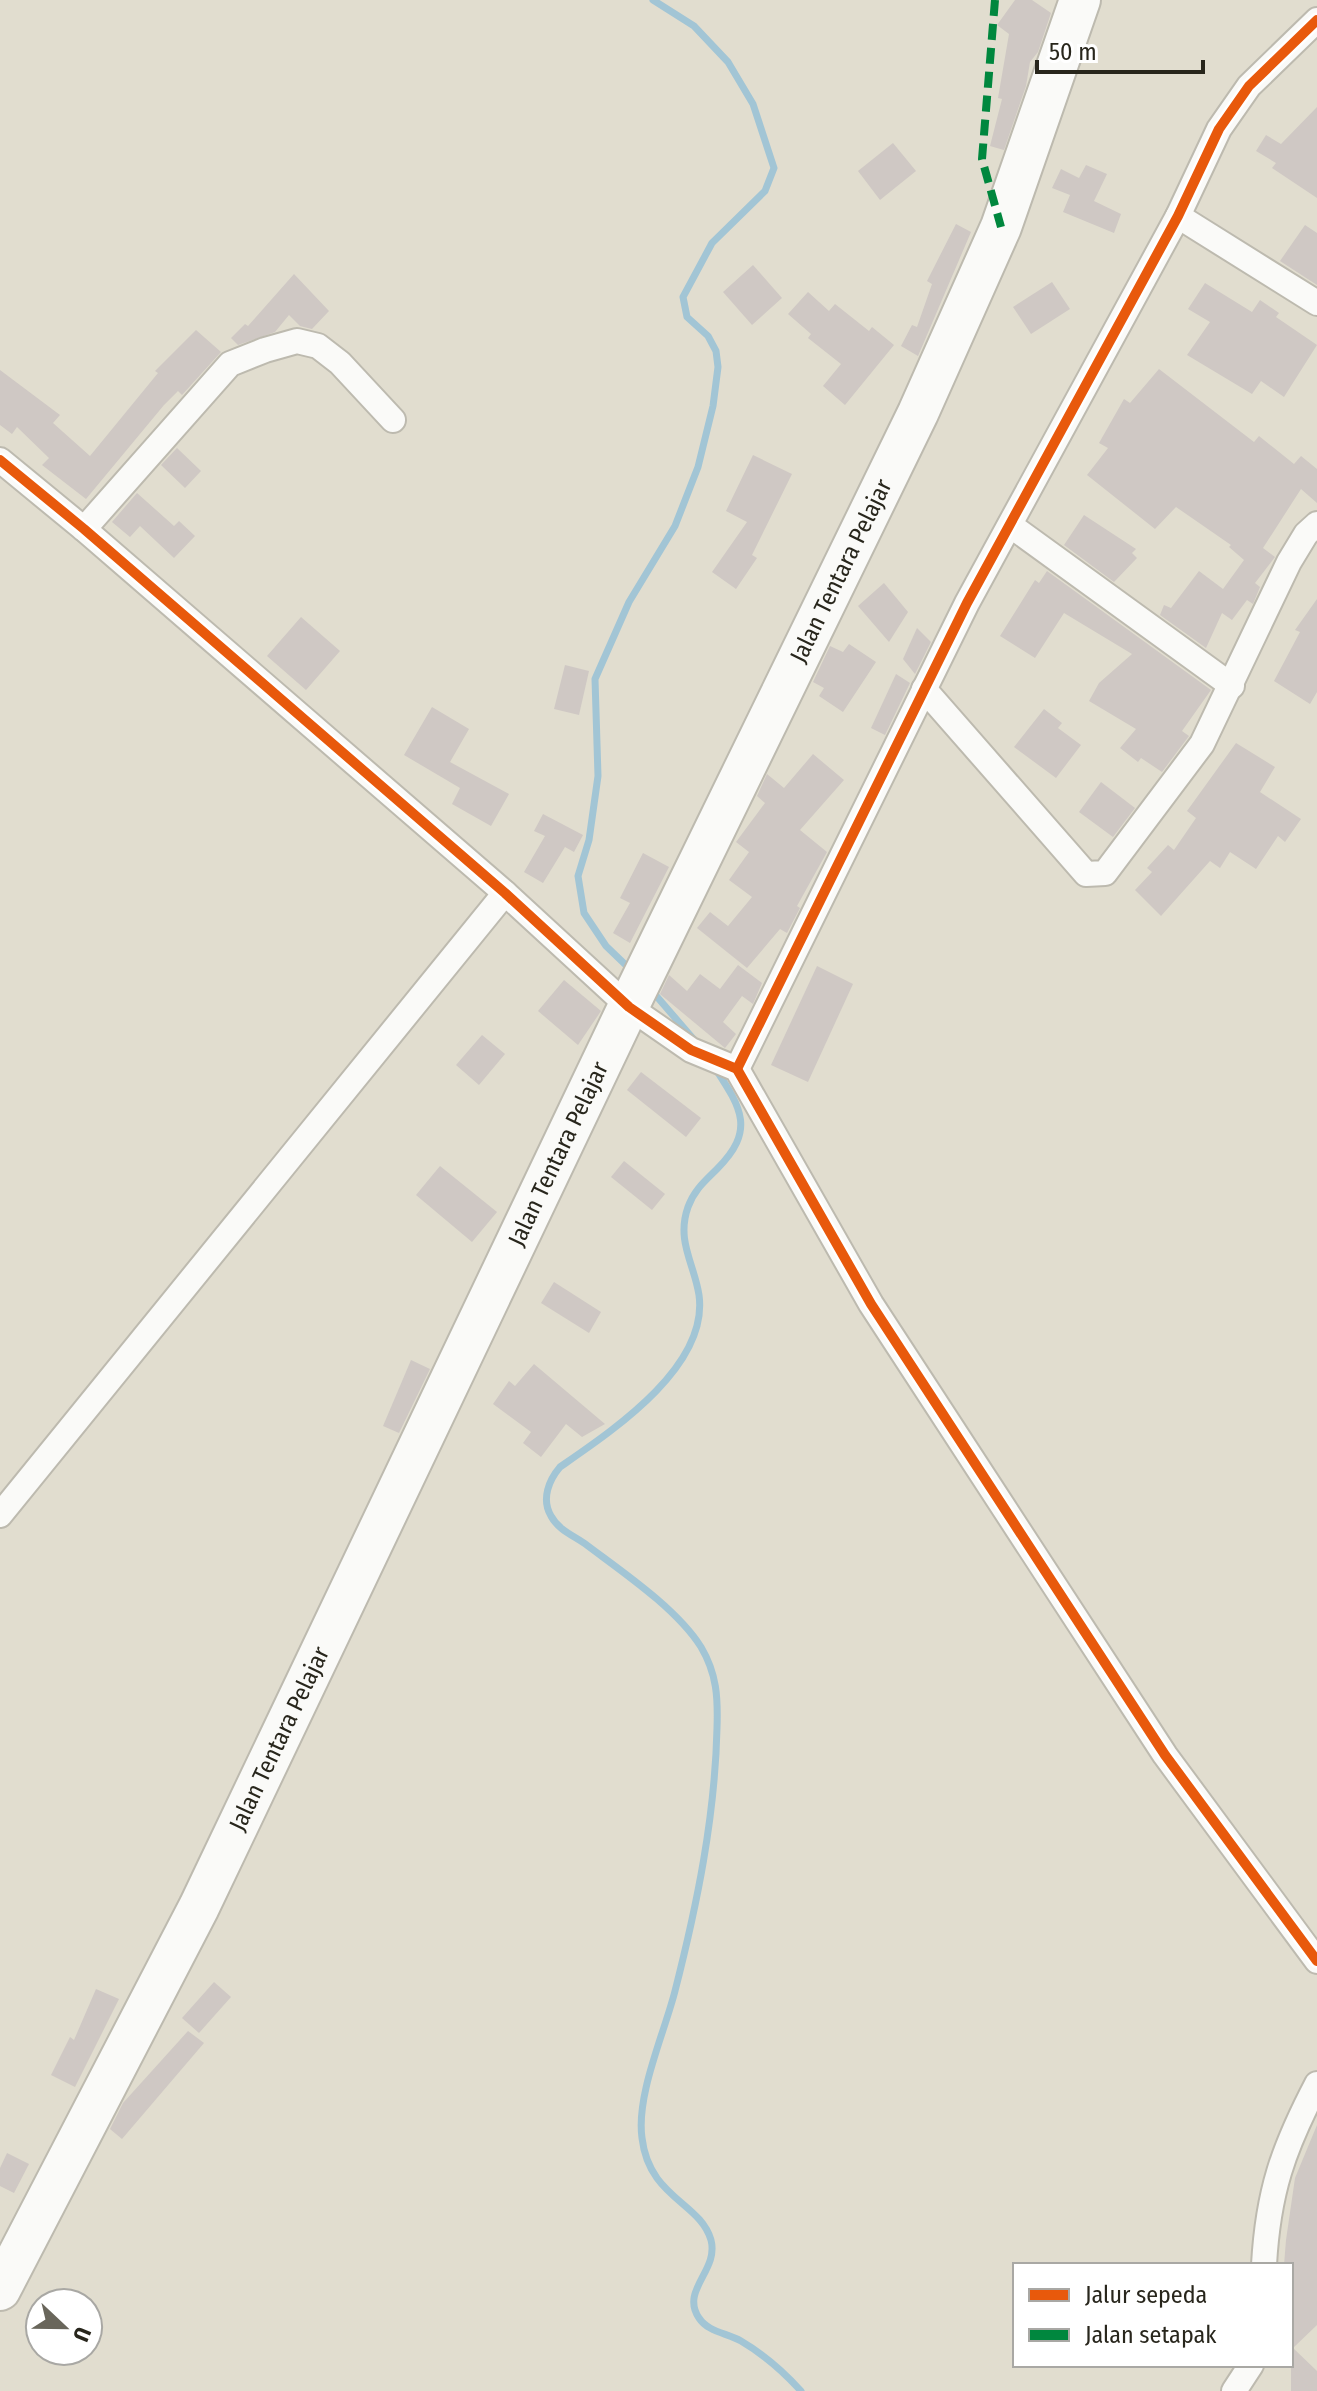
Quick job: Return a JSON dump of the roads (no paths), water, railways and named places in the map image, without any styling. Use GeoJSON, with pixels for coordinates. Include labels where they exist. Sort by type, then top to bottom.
{"type":"FeatureCollection","features":[{"type":"Feature","properties":{"kind":"highway","name":"Jalan Tentara Pelajar"},"geometry":{"type":"LineString","coordinates":[[0,2290],[199,1907],[631,1001],[974,293],[1029,154],[1080,0]]}},
{"type":"Feature","properties":{"kind":"street"},"geometry":{"type":"LineString","coordinates":[[731,1067],[1010,525],[1178,216],[1219,129],[1234,104],[1317,20]]}},
{"type":"Feature","properties":{"kind":"street"},"geometry":{"type":"LineString","coordinates":[[1178,216],[1317,303]]}},
{"type":"Feature","properties":{"kind":"street"},"geometry":{"type":"LineString","coordinates":[[84,529],[230,364],[277,346],[297,341],[318,346],[340,363],[393,420]]}},
{"type":"Feature","properties":{"kind":"street"},"geometry":{"type":"LineString","coordinates":[[0,460],[631,1001],[691,1050],[731,1067],[871,1304],[1165,1755],[1317,1961]]}},
{"type":"Feature","properties":{"kind":"street"},"geometry":{"type":"LineString","coordinates":[[924,689],[1086,874],[1097,876],[1105,873],[1194,756],[1232,686],[1289,562],[1306,534],[1317,524]]}},
{"type":"Feature","properties":{"kind":"street"},"geometry":{"type":"LineString","coordinates":[[1010,525],[1232,686]]}},
{"type":"Feature","properties":{"kind":"street"},"geometry":{"type":"LineString","coordinates":[[0,1515],[505,893]]}},
{"type":"Feature","properties":{"kind":"street"},"geometry":{"type":"LineString","coordinates":[[1264,2263],[1267,2212],[1291,2134],[1317,2084]]}},
{"type":"Feature","properties":{"kind":"street"},"geometry":{"type":"LineString","coordinates":[[1234,2391],[1250,2367]]}},
{"type":"Feature","properties":{"kind":"waterway"},"geometry":{"type":"LineString","coordinates":[[632,971],[606,946],[584,913],[578,876],[589,840],[598,776],[595,679],[629,602],[675,526],[698,467],[713,406],[718,367],[716,351],[708,336],[687,317],[683,297],[712,243],[765,191],[774,168],[753,104],[728,62],[694,26],[653,0]]}},
{"type":"Feature","properties":{"kind":"waterway"},"geometry":{"type":"LineString","coordinates":[[652,991],[696,1042]]}},
{"type":"Feature","properties":{"kind":"waterway"},"geometry":{"type":"LineString","coordinates":[[715,1068],[737,1107],[740,1130],[729,1155],[693,1196],[685,1219],[687,1252],[699,1295],[698,1322],[689,1347],[673,1372],[653,1394],[605,1435],[560,1467],[550,1484],[547,1503],[558,1526],[633,1580],[678,1619],[701,1647],[713,1677],[717,1696],[717,1728],[709,1828],[683,1959],[647,2084],[641,2121],[642,2138],[654,2174],[697,2216],[711,2240],[710,2261],[694,2298],[694,2308],[699,2318],[707,2326],[757,2351],[801,2391]]}}]}
